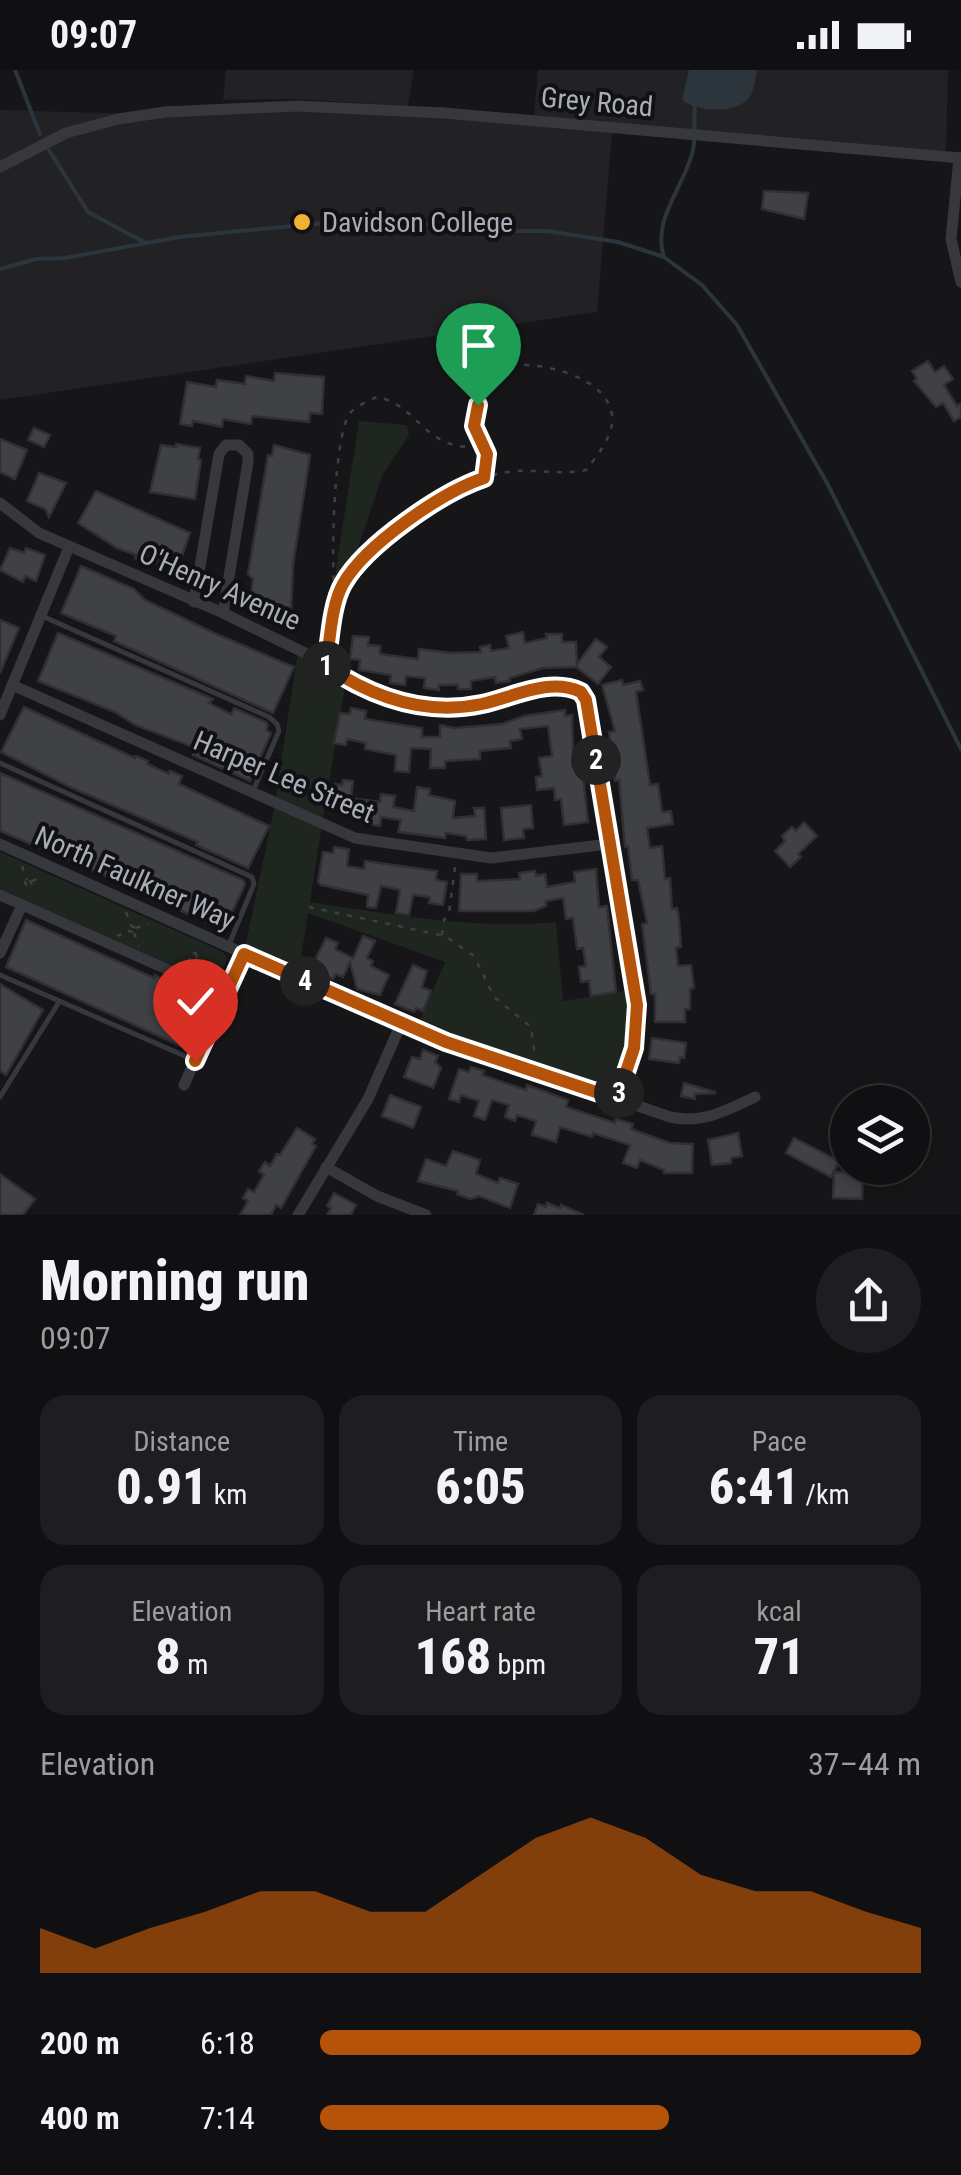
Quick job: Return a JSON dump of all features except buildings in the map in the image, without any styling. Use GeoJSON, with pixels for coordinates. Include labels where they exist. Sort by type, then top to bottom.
{"type":"FeatureCollection","features":[{"type":"Feature","properties":{"kind":"street","name":"Grey Road"},"geometry":{"type":"LineString","coordinates":[[0,167],[66,133],[118,118],[297,106],[444,113],[960,158]]}},
{"type":"Feature","properties":{"kind":"street"},"geometry":{"type":"LineString","coordinates":[[960,158],[950,239],[961,282]]}},
{"type":"Feature","properties":{"kind":"street"},"geometry":{"type":"LineString","coordinates":[[194,602],[219,454],[226,446],[239,446],[245,449],[248,462],[223,613]]}},
{"type":"Feature","properties":{"kind":"street","name":"O'Henry Avenue"},"geometry":{"type":"LineString","coordinates":[[0,503],[39,534],[223,613],[372,694],[421,706],[458,708],[557,686],[581,692],[586,700],[638,1019],[634,1048],[617,1099]]}},
{"type":"Feature","properties":{"kind":"street"},"geometry":{"type":"LineString","coordinates":[[0,714],[69,547]]}},
{"type":"Feature","properties":{"kind":"street","name":"Harper Lee Street"},"geometry":{"type":"LineString","coordinates":[[12,685],[355,838],[491,858],[609,844]]}},
{"type":"Feature","properties":{"kind":"street","name":"North Faulkner Way"},"geometry":{"type":"LineString","coordinates":[[0,844],[401,1024],[670,1117],[696,1121],[714,1117],[755,1097]]}},
{"type":"Feature","properties":{"kind":"street"},"geometry":{"type":"LineString","coordinates":[[0,895],[225,995]]}},
{"type":"Feature","properties":{"kind":"street"},"geometry":{"type":"LineString","coordinates":[[0,953],[22,905]]}},
{"type":"Feature","properties":{"kind":"street"},"geometry":{"type":"LineString","coordinates":[[184,1085],[244,954]]}},
{"type":"Feature","properties":{"kind":"street"},"geometry":{"type":"LineString","coordinates":[[298,1215],[368,1100],[401,1024]]}},
{"type":"Feature","properties":{"kind":"street"},"geometry":{"type":"LineString","coordinates":[[326,1167],[377,1196],[426,1215]]}},
{"type":"Feature","properties":{"kind":"lane"},"geometry":{"type":"LineString","coordinates":[[42,616],[269,717],[279,731],[252,792]]}},
{"type":"Feature","properties":{"kind":"lane"},"geometry":{"type":"LineString","coordinates":[[0,763],[252,877],[254,884],[228,947]]}},
{"type":"Feature","properties":{"kind":"lane"},"geometry":{"type":"LineString","coordinates":[[0,975],[195,1061]]}},
{"type":"Feature","properties":{"kind":"lane"},"geometry":{"type":"LineString","coordinates":[[0,1097],[59,1001]]}},
{"type":"Feature","properties":{"kind":"path"},"geometry":{"type":"LineString","coordinates":[[326,666],[342,584],[363,560],[406,521],[470,483],[501,473],[586,470],[609,434],[612,415],[604,396],[580,377],[516,363],[500,366],[484,386],[474,417],[487,454],[484,478]]}},
{"type":"Feature","properties":{"kind":"path"},"geometry":{"type":"LineString","coordinates":[[336,609],[334,525],[344,431],[350,414],[377,397],[391,400],[436,440],[469,448],[483,446]]}},
{"type":"Feature","properties":{"kind":"path"},"geometry":{"type":"LineString","coordinates":[[442,935],[444,920],[450,914],[456,855]]}},
{"type":"Feature","properties":{"kind":"path"},"geometry":{"type":"LineString","coordinates":[[308,907],[442,935],[474,956],[494,997],[532,1027],[536,1071]]}},
{"type":"Feature","properties":{"kind":"shaded area"},"geometry":{"type":"Polygon","coordinates":[[[226,70],[414,70],[408,106],[298,99],[223,100],[226,70]]]}},
{"type":"Feature","properties":{"kind":"shaded area"},"geometry":{"type":"Polygon","coordinates":[[[538,70],[948,70],[946,152],[534,116],[538,70]]]}},
{"type":"Feature","properties":{"kind":"shaded area"},"geometry":{"type":"Polygon","coordinates":[[[689,70],[757,70],[746,101],[714,110],[682,100],[689,70]]]}},
{"type":"Feature","properties":{"kind":"shaded area","name":"Davidson College"},"geometry":{"type":"Polygon","coordinates":[[[0,110],[171,115],[238,110],[364,111],[612,132],[597,312],[0,400],[0,110]]]}},
{"type":"Feature","properties":{"kind":"shaded area"},"geometry":{"type":"Polygon","coordinates":[[[359,421],[407,425],[409,435],[382,476],[349,575],[334,582],[359,421]]]}},
{"type":"Feature","properties":{"kind":"shaded area"},"geometry":{"type":"Polygon","coordinates":[[[298,651],[346,681],[322,824],[275,802],[298,651]]]}},
{"type":"Feature","properties":{"kind":"shaded area"},"geometry":{"type":"Polygon","coordinates":[[[275,804],[322,825],[310,902],[463,922],[556,922],[563,1001],[633,990],[636,1020],[616,1097],[417,1028],[445,962],[308,913],[298,976],[244,953],[275,804]]]}},
{"type":"Feature","properties":{"kind":"shaded area"},"geometry":{"type":"Polygon","coordinates":[[[0,852],[223,952],[227,959],[219,979],[210,982],[0,889],[0,852]]]}},
{"type":"Feature","properties":{"kind":"waterway"},"geometry":{"type":"LineString","coordinates":[[15,70],[40,134]]}},
{"type":"Feature","properties":{"kind":"waterway"},"geometry":{"type":"LineString","coordinates":[[664,257],[662,230],[692,154],[695,106]]}},
{"type":"Feature","properties":{"kind":"waterway"},"geometry":{"type":"LineString","coordinates":[[49,150],[88,212],[146,243]]}},
{"type":"Feature","properties":{"kind":"waterway"},"geometry":{"type":"LineString","coordinates":[[0,269],[36,259],[65,258],[179,237],[334,222],[477,225],[508,231],[547,231],[618,242],[664,257],[702,285],[737,325],[827,483],[961,749]]}},
{"type":"Feature","properties":{"kind":"place","name":"Davidson College"},"geometry":{"type":"Point","coordinates":[302,222]}},
{"type":"Feature","properties":{"kind":"route"},"geometry":{"type":"LineString","coordinates":[[195,1061],[244,954],[446,1042],[617,1099],[634,1048],[637,1005],[586,700],[581,692],[557,686],[458,708],[421,706],[372,694],[326,666],[342,584],[406,521],[484,478],[487,454],[474,426],[478,405]]}}]}
